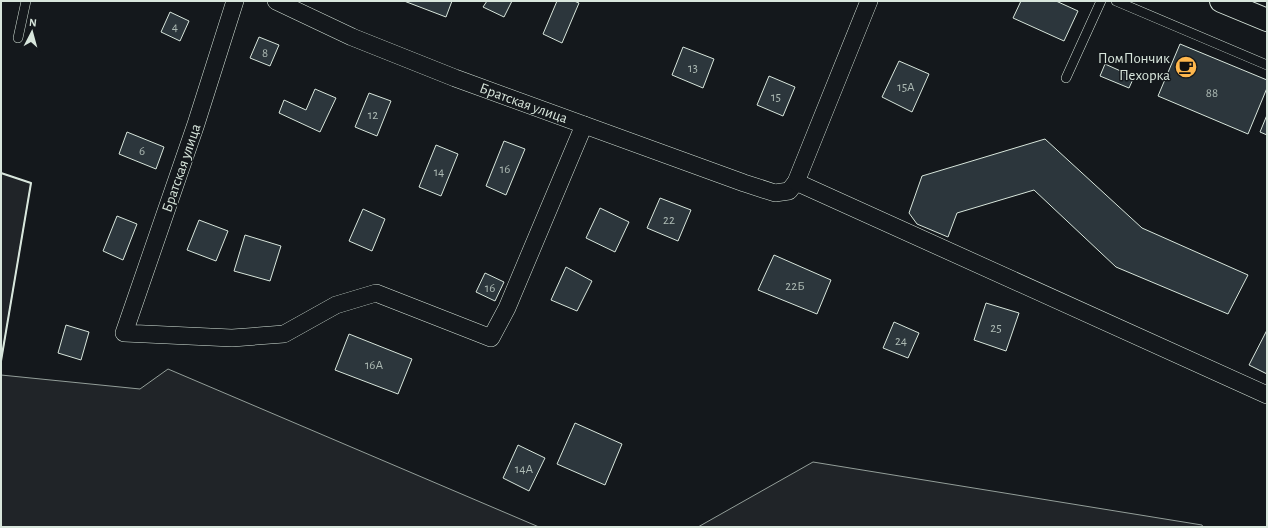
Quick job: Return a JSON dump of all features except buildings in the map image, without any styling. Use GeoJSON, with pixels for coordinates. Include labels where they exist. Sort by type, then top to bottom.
{"type":"FeatureCollection","features":[{"type":"Feature","properties":{"kind":"main road"},"geometry":{"type":"LineString","coordinates":[[1221,1],[1267,20]]}},
{"type":"Feature","properties":{"kind":"street","name":"Братская улица"},"geometry":{"type":"LineString","coordinates":[[235,1],[196,124],[124,333],[232,338],[284,334],[336,304],[376,293],[491,338],[507,308],[584,125]]}},
{"type":"Feature","properties":{"kind":"street","name":"Братская улица"},"geometry":{"type":"LineString","coordinates":[[276,1],[352,37],[455,78],[744,183],[776,193],[789,192],[796,182]]}},
{"type":"Feature","properties":{"kind":"street"},"geometry":{"type":"LineString","coordinates":[[869,1],[796,182],[1267,395]]}},
{"type":"Feature","properties":{"kind":"lane"},"geometry":{"type":"LineString","coordinates":[[18,38],[26,1]]}},
{"type":"Feature","properties":{"kind":"lane"},"geometry":{"type":"LineString","coordinates":[[1066,78],[1101,1]]}},
{"type":"Feature","properties":{"kind":"lane"},"geometry":{"type":"LineString","coordinates":[[1116,1],[1267,65]]}},
{"type":"Feature","properties":{"kind":"shaded area"},"geometry":{"type":"Polygon","coordinates":[[[1,173],[31,183],[1,361],[1,173]]]}},
{"type":"Feature","properties":{"kind":"shaded area"},"geometry":{"type":"Polygon","coordinates":[[[168,369],[539,527],[1,527],[1,375],[140,389],[168,369]]]}},
{"type":"Feature","properties":{"kind":"shaded area"},"geometry":{"type":"Polygon","coordinates":[[[813,462],[1202,525],[1203,527],[698,527],[813,462]]]}},
{"type":"Feature","properties":{"kind":"wall"},"geometry":{"type":"LineString","coordinates":[[1,173],[31,183],[1,361]]}},
{"type":"Feature","properties":{"kind":"place","name":"ПомПончик Пехорка"},"geometry":{"type":"Point","coordinates":[1186,67]}}]}
